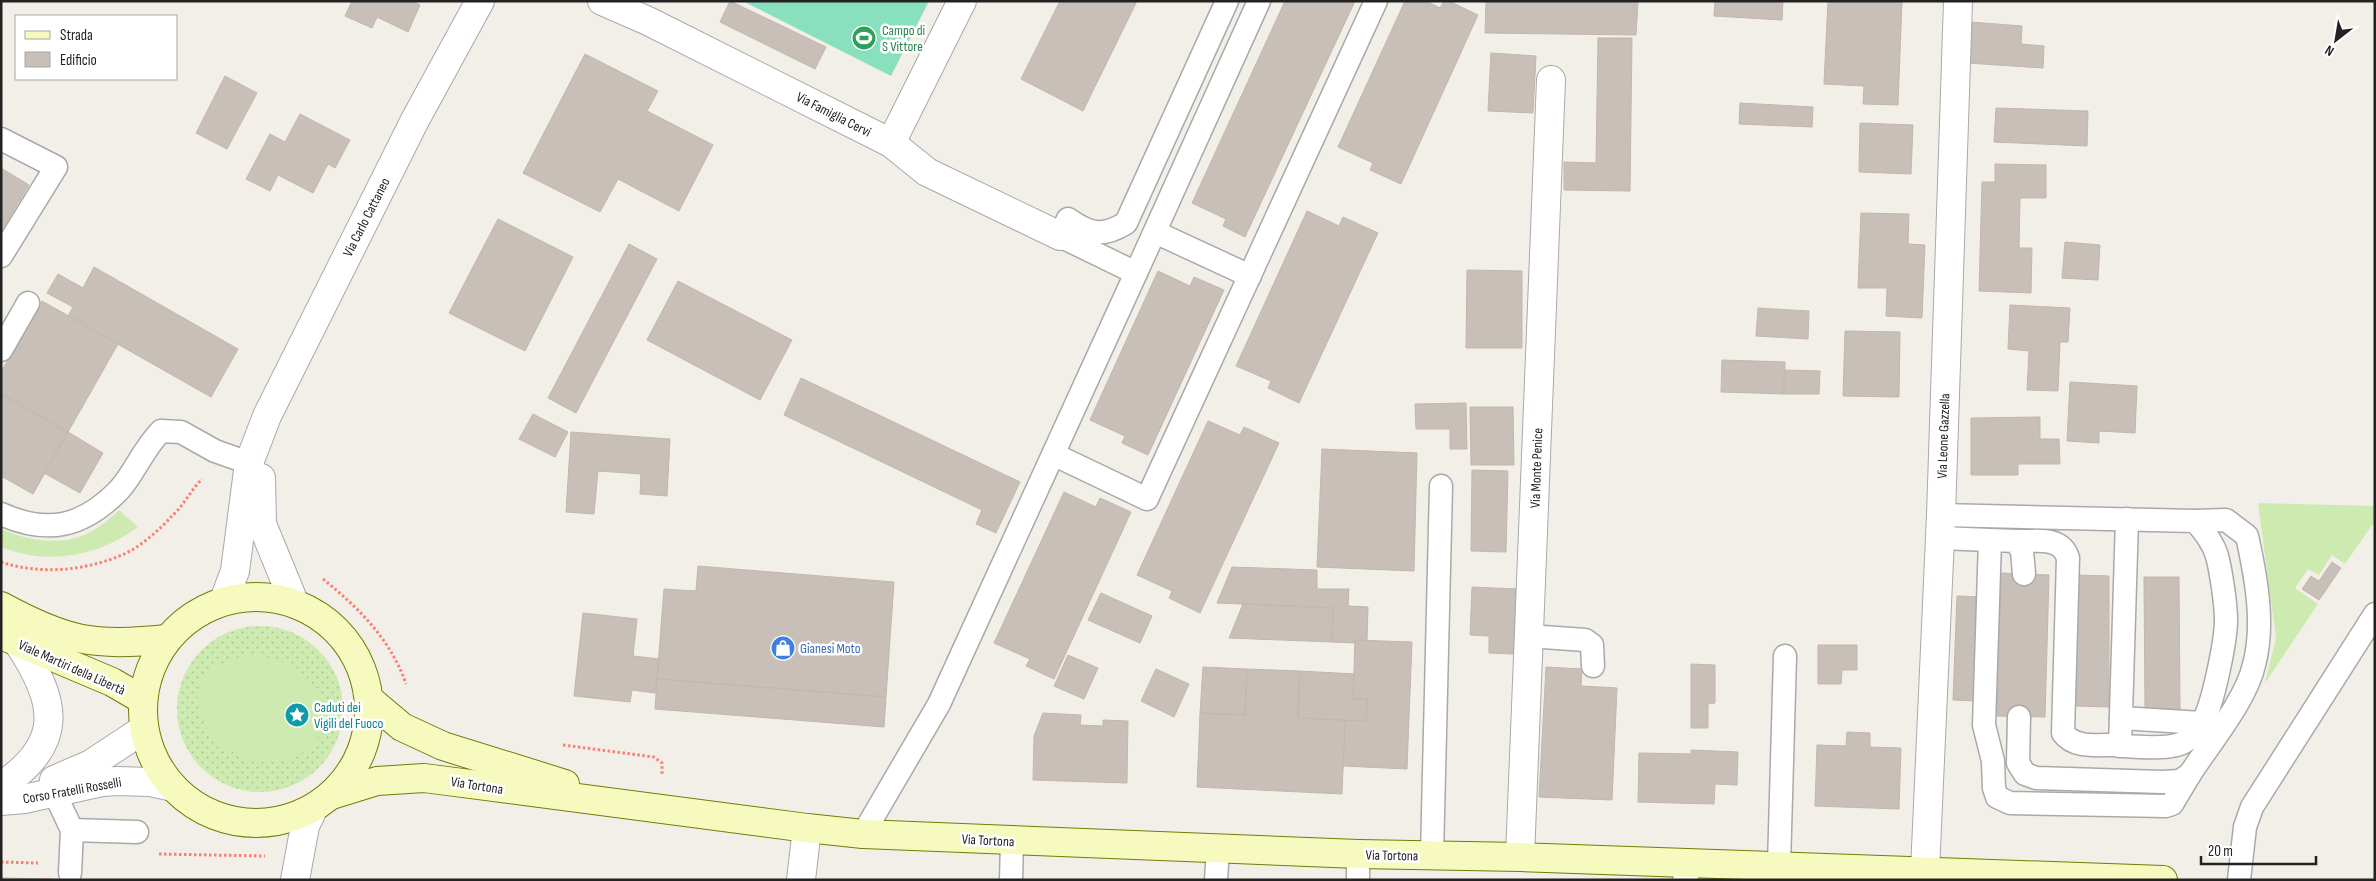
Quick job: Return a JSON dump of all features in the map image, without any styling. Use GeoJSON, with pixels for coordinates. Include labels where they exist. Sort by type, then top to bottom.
{"type":"FeatureCollection","features":[{"type":"Feature","properties":{"kind":"main road","name":"Via Tortona"},"geometry":{"type":"LineString","coordinates":[[322,802],[349,775],[362,752],[369,726],[370,700],[362,668],[346,640],[323,618],[294,602],[259,596],[224,600],[192,615],[167,640],[151,668],[143,700],[144,729],[155,760],[173,787],[198,807],[228,820],[259,823],[291,818],[322,802],[377,781],[424,778],[519,792],[624,803],[863,834],[1218,849],[1358,867],[1432,855],[1520,857],[1689,871],[1779,866],[2163,880]]}},
{"type":"Feature","properties":{"kind":"main road","name":"Viale Martiri della Libertà"},"geometry":{"type":"LineString","coordinates":[[1,606],[37,626],[77,640],[108,644],[167,640]]}},
{"type":"Feature","properties":{"kind":"main road","name":"Viale Martiri della Libertà"},"geometry":{"type":"LineString","coordinates":[[10,639],[112,682],[143,700]]}},
{"type":"Feature","properties":{"kind":"main road","name":"Via Tortona"},"geometry":{"type":"LineString","coordinates":[[370,700],[402,727],[443,746],[624,803]]}},
{"type":"Feature","properties":{"kind":"street","name":"Via Carlo Cattaneo"},"geometry":{"type":"LineString","coordinates":[[224,600],[235,571],[247,471],[259,437],[296,354],[415,120],[480,1]]}},
{"type":"Feature","properties":{"kind":"street","name":"Via Famiglia Cervi"},"geometry":{"type":"LineString","coordinates":[[602,1],[648,21],[891,143],[927,172],[1060,236]]}},
{"type":"Feature","properties":{"kind":"street"},"geometry":{"type":"LineString","coordinates":[[891,143],[962,1]]}},
{"type":"Feature","properties":{"kind":"street","name":"Via Leone Gazzella"},"geometry":{"type":"LineString","coordinates":[[1925,871],[1940,526],[1958,1]]}},
{"type":"Feature","properties":{"kind":"street","name":"Via Monte Penice"},"geometry":{"type":"LineString","coordinates":[[1520,857],[1551,80]]}},
{"type":"Feature","properties":{"kind":"street","name":"Via Carlo Cattaneo"},"geometry":{"type":"LineString","coordinates":[[259,437],[262,524],[294,602]]}},
{"type":"Feature","properties":{"kind":"street"},"geometry":{"type":"LineString","coordinates":[[1,786],[28,767],[42,747],[46,736],[49,708],[41,681],[10,639]]}},
{"type":"Feature","properties":{"kind":"street","name":"Corso Fratelli Rosselli"},"geometry":{"type":"LineString","coordinates":[[1,797],[63,777],[91,764],[144,729]]}},
{"type":"Feature","properties":{"kind":"street","name":"Corso Fratelli Rosselli"},"geometry":{"type":"LineString","coordinates":[[1,801],[55,794],[102,782],[151,782],[173,787]]}},
{"type":"Feature","properties":{"kind":"street"},"geometry":{"type":"LineString","coordinates":[[296,868],[305,826],[322,802]]}},
{"type":"Feature","properties":{"kind":"street"},"geometry":{"type":"LineString","coordinates":[[801,880],[807,828]]}},
{"type":"Feature","properties":{"kind":"lane"},"geometry":{"type":"LineString","coordinates":[[1136,273],[1060,236],[1068,219],[1093,232],[1111,232],[1126,223],[1227,1]]}},
{"type":"Feature","properties":{"kind":"lane"},"geometry":{"type":"LineString","coordinates":[[863,834],[939,704],[1055,455],[1259,1]]}},
{"type":"Feature","properties":{"kind":"lane"},"geometry":{"type":"LineString","coordinates":[[1055,455],[1147,499],[1376,1]]}},
{"type":"Feature","properties":{"kind":"lane"},"geometry":{"type":"LineString","coordinates":[[1,139],[56,167],[1,256]]}},
{"type":"Feature","properties":{"kind":"lane"},"geometry":{"type":"LineString","coordinates":[[1155,232],[1250,276]]}},
{"type":"Feature","properties":{"kind":"lane"},"geometry":{"type":"LineString","coordinates":[[1,350],[28,303]]}},
{"type":"Feature","properties":{"kind":"lane"},"geometry":{"type":"LineString","coordinates":[[1,514],[46,527],[69,524],[94,510],[120,489],[148,444],[161,431],[181,432],[247,471]]}},
{"type":"Feature","properties":{"kind":"lane"},"geometry":{"type":"LineString","coordinates":[[1432,855],[1441,486]]}},
{"type":"Feature","properties":{"kind":"lane"},"geometry":{"type":"LineString","coordinates":[[1940,526],[2127,520],[2226,520],[2247,536],[2252,556],[2260,633],[2254,667],[2244,692],[2172,804],[2166,806],[2010,803],[1997,797],[1994,788],[1993,761],[1984,725],[1990,540]]}},
{"type":"Feature","properties":{"kind":"lane"},"geometry":{"type":"LineString","coordinates":[[2120,746],[2127,520]]}},
{"type":"Feature","properties":{"kind":"lane"},"geometry":{"type":"LineString","coordinates":[[1940,526],[1990,540],[2054,542],[2066,550],[2068,558],[2063,733],[2067,738],[2078,744],[2162,747],[2183,743],[2202,723],[2221,662],[2226,620],[2217,555],[2207,534],[2195,520]]}},
{"type":"Feature","properties":{"kind":"lane"},"geometry":{"type":"LineString","coordinates":[[2016,542],[2022,551],[2024,574]]}},
{"type":"Feature","properties":{"kind":"lane"},"geometry":{"type":"LineString","coordinates":[[2239,880],[2245,827],[2252,807],[2375,614]]}},
{"type":"Feature","properties":{"kind":"lane"},"geometry":{"type":"LineString","coordinates":[[1529,636],[1585,640],[1592,645],[1593,666]]}},
{"type":"Feature","properties":{"kind":"lane"},"geometry":{"type":"LineString","coordinates":[[1779,866],[1785,656]]}},
{"type":"Feature","properties":{"kind":"lane"},"geometry":{"type":"LineString","coordinates":[[2019,717],[2018,763],[2024,774],[2036,778],[2162,782],[2180,781],[2190,774]]}},
{"type":"Feature","properties":{"kind":"lane"},"geometry":{"type":"LineString","coordinates":[[2120,718],[2202,723]]}},
{"type":"Feature","properties":{"kind":"lane"},"geometry":{"type":"LineString","coordinates":[[1993,761],[2018,763]]}},
{"type":"Feature","properties":{"kind":"lane"},"geometry":{"type":"LineString","coordinates":[[55,794],[71,851],[137,832]]}},
{"type":"Feature","properties":{"kind":"lane"},"geometry":{"type":"LineString","coordinates":[[1011,880],[1012,841]]}},
{"type":"Feature","properties":{"kind":"lane"},"geometry":{"type":"LineString","coordinates":[[1216,880],[1218,849]]}},
{"type":"Feature","properties":{"kind":"path"},"geometry":{"type":"LineString","coordinates":[[1,562],[40,570],[73,569],[123,555],[154,534],[175,514],[200,480],[213,475],[247,471]]}},
{"type":"Feature","properties":{"kind":"path"},"geometry":{"type":"LineString","coordinates":[[317,573],[376,628],[394,655],[407,688]]}},
{"type":"Feature","properties":{"kind":"path"},"geometry":{"type":"LineString","coordinates":[[560,745],[654,757],[662,763],[662,808]]}},
{"type":"Feature","properties":{"kind":"path"},"geometry":{"type":"LineString","coordinates":[[1,862],[54,864],[65,852],[71,851]]}},
{"type":"Feature","properties":{"kind":"path"},"geometry":{"type":"LineString","coordinates":[[150,853],[296,868]]}},
{"type":"Feature","properties":{"kind":"green space","name":"Campo di S Vittore"},"geometry":{"type":"Polygon","coordinates":[[[743,1],[929,1],[891,76],[743,1]]]}},
{"type":"Feature","properties":{"kind":"green space"},"geometry":{"type":"Polygon","coordinates":[[[2258,503],[2375,506],[2375,521],[2345,564],[2332,555],[2319,575],[2308,569],[2295,588],[2318,604],[2265,683],[2276,638],[2258,503]]]}},
{"type":"Feature","properties":{"kind":"green space"},"geometry":{"type":"Polygon","coordinates":[[[119,510],[138,527],[107,545],[90,551],[55,557],[19,553],[1,547],[1,529],[36,540],[60,541],[83,535],[97,528],[119,510]]]}},
{"type":"Feature","properties":{"kind":"green space"},"geometry":{"type":"Polygon","coordinates":[[[260,626],[284,630],[299,636],[324,657],[333,670],[339,685],[343,709],[339,733],[333,748],[312,773],[299,782],[284,788],[260,792],[236,788],[221,782],[196,761],[187,748],[181,733],[177,709],[181,685],[187,670],[208,645],[221,636],[236,630],[260,626]]]}},
{"type":"Feature","properties":{"kind":"green space"},"geometry":{"type":"Polygon","coordinates":[[[247,656],[283,662],[294,668],[306,677],[321,701],[324,714],[317,738],[308,749],[294,757],[267,762],[242,756],[221,743],[205,724],[198,704],[201,684],[217,667],[247,656]]]}},
{"type":"Feature","properties":{"kind":"building"},"geometry":{"type":"Polygon","coordinates":[[[352,1],[413,1],[420,5],[408,32],[377,17],[372,28],[345,16],[352,1]]]}},
{"type":"Feature","properties":{"kind":"building"},"geometry":{"type":"Polygon","coordinates":[[[730,1],[826,47],[815,69],[720,22],[730,1]]]}},
{"type":"Feature","properties":{"kind":"building"},"geometry":{"type":"Polygon","coordinates":[[[1060,1],[1137,1],[1083,111],[1021,79],[1060,1]]]}},
{"type":"Feature","properties":{"kind":"building"},"geometry":{"type":"Polygon","coordinates":[[[1285,1],[1355,1],[1245,237],[1223,226],[1226,219],[1192,203],[1285,1]]]}},
{"type":"Feature","properties":{"kind":"building"},"geometry":{"type":"Polygon","coordinates":[[[1405,1],[1426,1],[1440,8],[1444,1],[1449,1],[1478,15],[1401,184],[1370,170],[1373,163],[1338,147],[1405,1]]]}},
{"type":"Feature","properties":{"kind":"building"},"geometry":{"type":"Polygon","coordinates":[[[1486,1],[1638,1],[1636,35],[1485,33],[1486,1]]]}},
{"type":"Feature","properties":{"kind":"building"},"geometry":{"type":"Polygon","coordinates":[[[1715,1],[1783,1],[1782,20],[1714,16],[1715,1]]]}},
{"type":"Feature","properties":{"kind":"building"},"geometry":{"type":"Polygon","coordinates":[[[1828,1],[1902,1],[1898,105],[1863,104],[1864,86],[1824,84],[1828,1]]]}},
{"type":"Feature","properties":{"kind":"building"},"geometry":{"type":"Polygon","coordinates":[[[1970,22],[2022,26],[2021,44],[2044,46],[2043,68],[1967,63],[1970,22]]]}},
{"type":"Feature","properties":{"kind":"building"},"geometry":{"type":"Polygon","coordinates":[[[1598,38],[1632,38],[1630,191],[1564,190],[1564,162],[1596,163],[1598,38]]]}},
{"type":"Feature","properties":{"kind":"building"},"geometry":{"type":"Polygon","coordinates":[[[1491,53],[1536,56],[1533,113],[1488,111],[1491,53]]]}},
{"type":"Feature","properties":{"kind":"building"},"geometry":{"type":"Polygon","coordinates":[[[585,54],[658,91],[647,111],[713,145],[679,211],[618,179],[600,212],[523,173],[585,54]]]}},
{"type":"Feature","properties":{"kind":"building"},"geometry":{"type":"Polygon","coordinates":[[[225,76],[257,93],[227,149],[196,133],[225,76]]]}},
{"type":"Feature","properties":{"kind":"building"},"geometry":{"type":"Polygon","coordinates":[[[1740,103],[1813,107],[1812,127],[1739,124],[1740,103]]]}},
{"type":"Feature","properties":{"kind":"building"},"geometry":{"type":"Polygon","coordinates":[[[1996,108],[2088,111],[2087,146],[1994,142],[1996,108]]]}},
{"type":"Feature","properties":{"kind":"building"},"geometry":{"type":"Polygon","coordinates":[[[300,114],[350,140],[335,168],[328,164],[313,193],[278,175],[270,191],[246,179],[270,134],[285,142],[300,114]]]}},
{"type":"Feature","properties":{"kind":"building"},"geometry":{"type":"Polygon","coordinates":[[[1860,123],[1913,125],[1911,174],[1859,172],[1860,123]]]}},
{"type":"Feature","properties":{"kind":"building"},"geometry":{"type":"Polygon","coordinates":[[[1995,164],[2046,165],[2046,198],[2020,198],[2019,248],[2032,248],[2031,293],[1979,291],[1982,182],[1995,182],[1995,164]]]}},
{"type":"Feature","properties":{"kind":"building"},"geometry":{"type":"Polygon","coordinates":[[[1,168],[29,185],[1,231],[1,168]]]}},
{"type":"Feature","properties":{"kind":"building"},"geometry":{"type":"Polygon","coordinates":[[[1307,211],[1339,226],[1343,217],[1378,233],[1299,403],[1268,388],[1271,381],[1236,366],[1307,211]]]}},
{"type":"Feature","properties":{"kind":"building"},"geometry":{"type":"Polygon","coordinates":[[[1861,213],[1909,214],[1908,244],[1925,245],[1922,318],[1886,316],[1887,288],[1858,288],[1861,213]]]}},
{"type":"Feature","properties":{"kind":"building"},"geometry":{"type":"Polygon","coordinates":[[[498,219],[573,257],[525,351],[449,313],[498,219]]]}},
{"type":"Feature","properties":{"kind":"building"},"geometry":{"type":"Polygon","coordinates":[[[2065,242],[2100,245],[2098,280],[2062,278],[2065,242]]]}},
{"type":"Feature","properties":{"kind":"building"},"geometry":{"type":"Polygon","coordinates":[[[629,244],[657,259],[576,413],[548,398],[629,244]]]}},
{"type":"Feature","properties":{"kind":"building"},"geometry":{"type":"Polygon","coordinates":[[[94,267],[238,349],[211,397],[68,316],[73,307],[47,293],[58,274],[83,288],[94,267]]]}},
{"type":"Feature","properties":{"kind":"building"},"geometry":{"type":"Polygon","coordinates":[[[1467,270],[1522,271],[1522,348],[1466,348],[1467,270]]]}},
{"type":"Feature","properties":{"kind":"building"},"geometry":{"type":"Polygon","coordinates":[[[1158,271],[1190,286],[1194,277],[1224,290],[1148,455],[1122,443],[1125,436],[1090,420],[1158,271]]]}},
{"type":"Feature","properties":{"kind":"building"},"geometry":{"type":"Polygon","coordinates":[[[678,281],[792,340],[760,400],[647,340],[678,281]]]}},
{"type":"Feature","properties":{"kind":"building"},"geometry":{"type":"Polygon","coordinates":[[[42,301],[118,344],[68,432],[1,394],[1,372],[42,301]]]}},
{"type":"Feature","properties":{"kind":"building"},"geometry":{"type":"Polygon","coordinates":[[[2010,305],[2070,308],[2068,342],[2060,342],[2058,391],[2027,390],[2029,351],[2008,349],[2010,305]]]}},
{"type":"Feature","properties":{"kind":"building"},"geometry":{"type":"Polygon","coordinates":[[[1758,308],[1809,311],[1808,339],[1756,336],[1758,308]]]}},
{"type":"Feature","properties":{"kind":"building"},"geometry":{"type":"Polygon","coordinates":[[[1845,331],[1900,332],[1899,397],[1843,396],[1845,331]]]}},
{"type":"Feature","properties":{"kind":"building"},"geometry":{"type":"Polygon","coordinates":[[[1722,360],[1785,362],[1784,394],[1721,392],[1722,360]]]}},
{"type":"Feature","properties":{"kind":"building"},"geometry":{"type":"Polygon","coordinates":[[[1784,370],[1820,371],[1819,394],[1784,394],[1784,370]]]}},
{"type":"Feature","properties":{"kind":"building"},"geometry":{"type":"Polygon","coordinates":[[[801,378],[1020,482],[996,533],[976,524],[982,510],[784,415],[801,378]]]}},
{"type":"Feature","properties":{"kind":"building"},"geometry":{"type":"Polygon","coordinates":[[[2070,382],[2137,386],[2135,433],[2099,431],[2099,443],[2067,441],[2070,382]]]}},
{"type":"Feature","properties":{"kind":"building"},"geometry":{"type":"Polygon","coordinates":[[[1,394],[68,432],[33,494],[1,476],[1,394]]]}},
{"type":"Feature","properties":{"kind":"building"},"geometry":{"type":"Polygon","coordinates":[[[1466,403],[1467,449],[1450,449],[1450,429],[1416,429],[1415,404],[1466,403]]]}},
{"type":"Feature","properties":{"kind":"building"},"geometry":{"type":"Polygon","coordinates":[[[1470,407],[1513,407],[1514,465],[1471,465],[1470,407]]]}},
{"type":"Feature","properties":{"kind":"building"},"geometry":{"type":"Polygon","coordinates":[[[533,414],[568,432],[555,457],[519,439],[533,414]]]}},
{"type":"Feature","properties":{"kind":"building"},"geometry":{"type":"Polygon","coordinates":[[[2040,417],[2040,439],[2059,439],[2060,464],[2018,464],[2018,475],[1971,475],[1971,418],[2040,417]]]}},
{"type":"Feature","properties":{"kind":"building"},"geometry":{"type":"Polygon","coordinates":[[[1208,421],[1240,435],[1244,427],[1279,443],[1200,613],[1169,598],[1172,591],[1137,575],[1208,421]]]}},
{"type":"Feature","properties":{"kind":"building"},"geometry":{"type":"Polygon","coordinates":[[[68,432],[103,453],[80,493],[44,473],[68,432]]]}},
{"type":"Feature","properties":{"kind":"building"},"geometry":{"type":"Polygon","coordinates":[[[571,432],[670,439],[667,496],[640,494],[641,474],[598,471],[594,514],[566,512],[571,432]]]}},
{"type":"Feature","properties":{"kind":"building"},"geometry":{"type":"Polygon","coordinates":[[[1322,449],[1417,453],[1414,571],[1317,567],[1322,449]]]}},
{"type":"Feature","properties":{"kind":"building"},"geometry":{"type":"Polygon","coordinates":[[[1472,470],[1508,471],[1506,552],[1471,551],[1472,470]]]}},
{"type":"Feature","properties":{"kind":"building"},"geometry":{"type":"Polygon","coordinates":[[[1064,492],[1096,507],[1100,498],[1131,512],[1054,679],[1026,666],[1030,659],[994,643],[1064,492]]]}},
{"type":"Feature","properties":{"kind":"building"},"geometry":{"type":"Polygon","coordinates":[[[2332,562],[2341,568],[2319,600],[2302,589],[2311,576],[2319,581],[2332,562]]]}},
{"type":"Feature","properties":{"kind":"building"},"geometry":{"type":"Polygon","coordinates":[[[698,566],[894,582],[886,697],[657,679],[664,589],[696,591],[698,566]]]}},
{"type":"Feature","properties":{"kind":"building"},"geometry":{"type":"Polygon","coordinates":[[[1232,567],[1317,570],[1317,589],[1349,589],[1348,606],[1368,607],[1367,640],[1355,640],[1355,643],[1332,642],[1333,608],[1217,603],[1232,567]]]}},
{"type":"Feature","properties":{"kind":"building"},"geometry":{"type":"Polygon","coordinates":[[[2001,573],[2049,575],[2045,717],[1997,716],[2001,573]]]}},
{"type":"Feature","properties":{"kind":"building"},"geometry":{"type":"Polygon","coordinates":[[[2076,575],[2109,576],[2109,707],[2075,706],[2076,575]]]}},
{"type":"Feature","properties":{"kind":"building"},"geometry":{"type":"Polygon","coordinates":[[[2144,577],[2179,577],[2180,710],[2145,711],[2144,577]]]}},
{"type":"Feature","properties":{"kind":"building"},"geometry":{"type":"Polygon","coordinates":[[[1472,587],[1516,589],[1513,654],[1489,653],[1489,636],[1470,635],[1472,587]]]}},
{"type":"Feature","properties":{"kind":"building"},"geometry":{"type":"Polygon","coordinates":[[[1101,593],[1152,616],[1140,643],[1088,620],[1101,593]]]}},
{"type":"Feature","properties":{"kind":"building"},"geometry":{"type":"Polygon","coordinates":[[[1957,596],[1980,597],[1976,701],[1953,700],[1957,596]]]}},
{"type":"Feature","properties":{"kind":"building"},"geometry":{"type":"Polygon","coordinates":[[[1243,604],[1333,608],[1332,642],[1229,638],[1243,604]]]}},
{"type":"Feature","properties":{"kind":"building"},"geometry":{"type":"Polygon","coordinates":[[[583,613],[637,619],[633,656],[659,659],[655,693],[632,690],[630,702],[574,696],[583,613]]]}},
{"type":"Feature","properties":{"kind":"building"},"geometry":{"type":"Polygon","coordinates":[[[1355,640],[1412,642],[1407,769],[1343,766],[1345,720],[1366,721],[1367,699],[1353,699],[1355,640]]]}},
{"type":"Feature","properties":{"kind":"building"},"geometry":{"type":"Polygon","coordinates":[[[1818,645],[1857,645],[1857,670],[1842,670],[1841,684],[1818,684],[1818,645]]]}},
{"type":"Feature","properties":{"kind":"building"},"geometry":{"type":"Polygon","coordinates":[[[1068,655],[1098,668],[1084,699],[1054,686],[1068,655]]]}},
{"type":"Feature","properties":{"kind":"building"},"geometry":{"type":"Polygon","coordinates":[[[1691,664],[1715,665],[1715,703],[1708,704],[1708,728],[1691,728],[1691,664]]]}},
{"type":"Feature","properties":{"kind":"building"},"geometry":{"type":"Polygon","coordinates":[[[1203,667],[1247,669],[1245,715],[1200,713],[1203,667]]]}},
{"type":"Feature","properties":{"kind":"building"},"geometry":{"type":"Polygon","coordinates":[[[1546,667],[1582,669],[1581,686],[1617,688],[1612,800],[1539,797],[1546,667]]]}},
{"type":"Feature","properties":{"kind":"building"},"geometry":{"type":"Polygon","coordinates":[[[1156,669],[1189,684],[1174,717],[1141,701],[1156,669]]]}},
{"type":"Feature","properties":{"kind":"building"},"geometry":{"type":"Polygon","coordinates":[[[1247,669],[1300,671],[1298,718],[1345,720],[1342,794],[1197,787],[1200,713],[1245,715],[1247,669]]]}},
{"type":"Feature","properties":{"kind":"building"},"geometry":{"type":"Polygon","coordinates":[[[1300,671],[1354,674],[1353,699],[1367,699],[1366,721],[1298,718],[1300,671]]]}},
{"type":"Feature","properties":{"kind":"building"},"geometry":{"type":"Polygon","coordinates":[[[657,679],[886,697],[884,727],[655,709],[657,679]]]}},
{"type":"Feature","properties":{"kind":"building"},"geometry":{"type":"Polygon","coordinates":[[[1043,713],[1081,715],[1080,725],[1103,726],[1103,720],[1128,721],[1127,783],[1033,780],[1034,736],[1043,713]]]}},
{"type":"Feature","properties":{"kind":"building"},"geometry":{"type":"Polygon","coordinates":[[[1847,732],[1870,733],[1870,747],[1901,748],[1899,809],[1815,806],[1817,745],[1846,746],[1847,732]]]}},
{"type":"Feature","properties":{"kind":"building"},"geometry":{"type":"Polygon","coordinates":[[[1691,750],[1738,752],[1737,785],[1715,784],[1714,804],[1638,802],[1639,753],[1691,754],[1691,750]]]}},
{"type":"Feature","properties":{"kind":"building"},"geometry":{"type":"Polygon","coordinates":[[[1,878],[54,879],[54,880],[1,880],[1,878]]]}},
{"type":"Feature","properties":{"kind":"place","name":"Campo di S Vittore"},"geometry":{"type":"Point","coordinates":[864,38]}},
{"type":"Feature","properties":{"kind":"place","name":"Gianesi Moto"},"geometry":{"type":"Point","coordinates":[783,648]}},
{"type":"Feature","properties":{"kind":"place","name":"Caduti dei Vigili del Fuoco"},"geometry":{"type":"Point","coordinates":[297,715]}}]}
